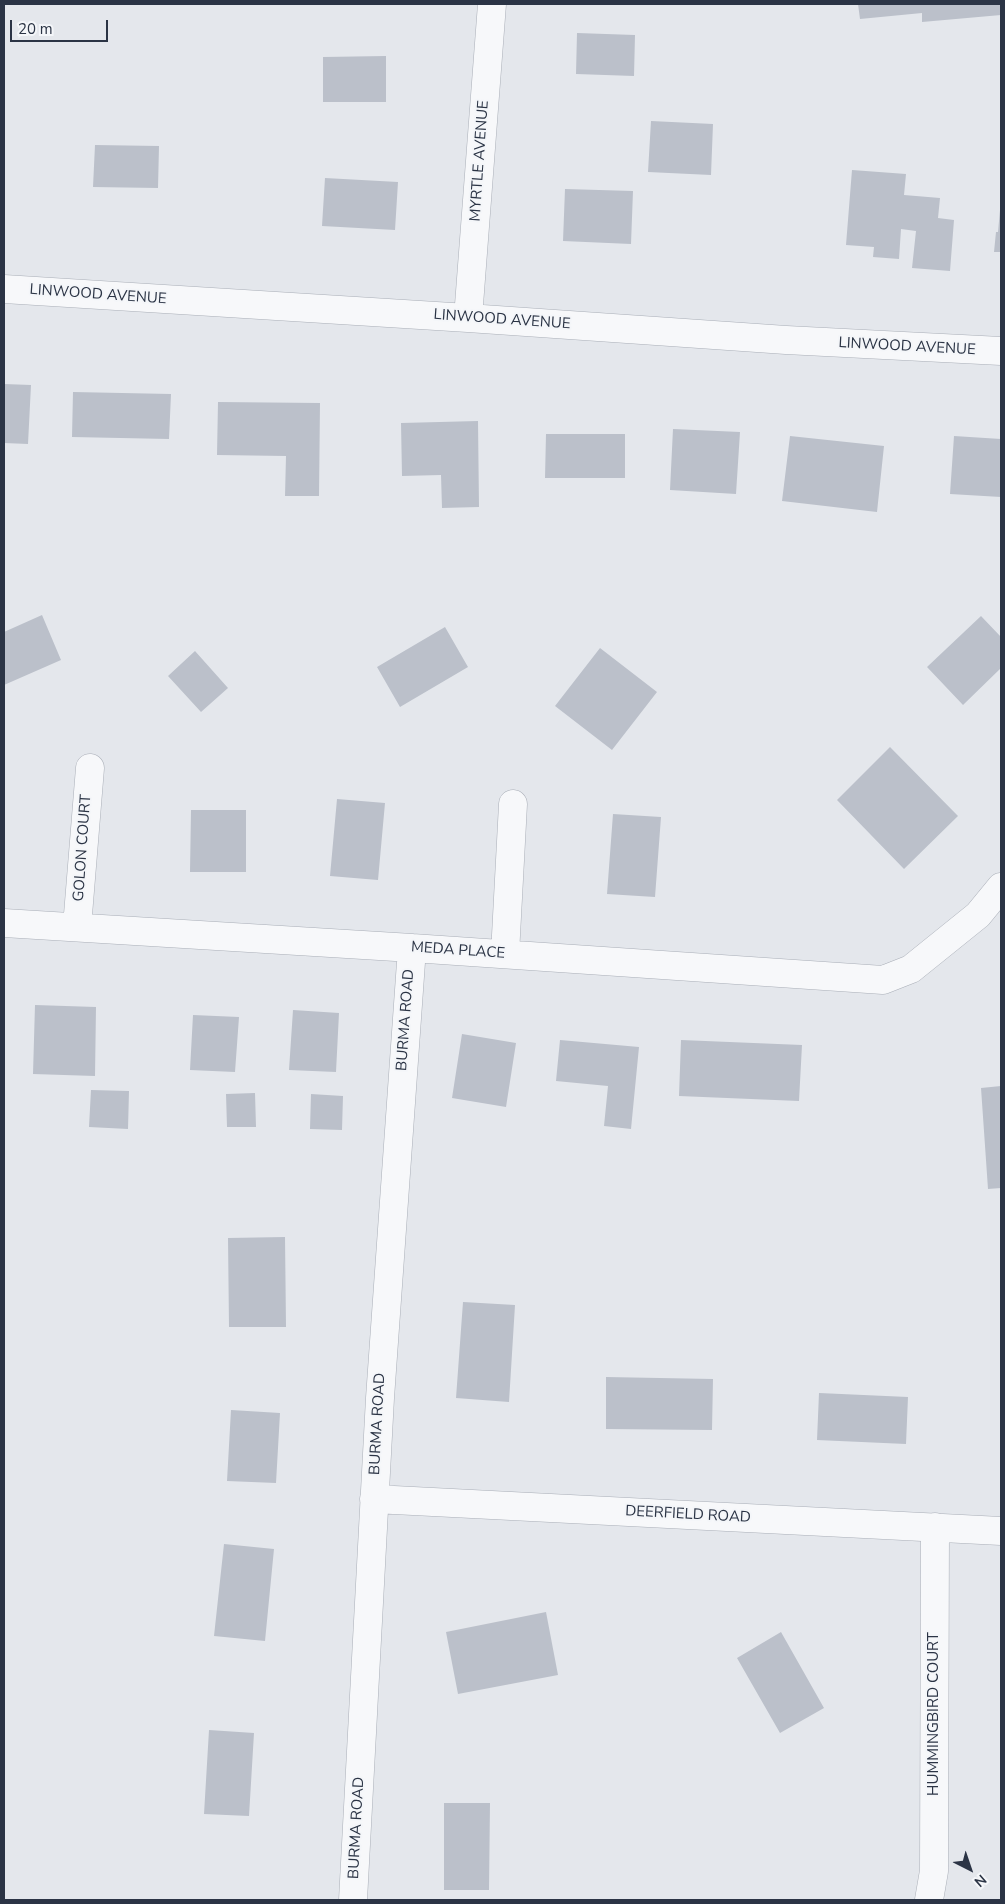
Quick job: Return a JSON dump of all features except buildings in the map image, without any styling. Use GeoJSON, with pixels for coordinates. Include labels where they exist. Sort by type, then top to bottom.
{"type":"FeatureCollection","features":[{"type":"Feature","properties":{"kind":"street","name":"MYRTLE AVENUE"},"geometry":{"type":"LineString","coordinates":[[468,318],[492,4]]}},
{"type":"Feature","properties":{"kind":"street","name":"LINWOOD AVENUE"},"geometry":{"type":"LineString","coordinates":[[4,289],[796,341],[1001,352]]}},
{"type":"Feature","properties":{"kind":"street","name":"GOLON COURT"},"geometry":{"type":"LineString","coordinates":[[77,927],[90,768]]}},
{"type":"Feature","properties":{"kind":"street"},"geometry":{"type":"LineString","coordinates":[[505,954],[512,804]]}},
{"type":"Feature","properties":{"kind":"street","name":"MEDA PLACE"},"geometry":{"type":"LineString","coordinates":[[4,923],[883,980],[911,969],[978,915],[1001,887]]}},
{"type":"Feature","properties":{"kind":"street","name":"BURMA ROAD"},"geometry":{"type":"LineString","coordinates":[[353,1900],[380,1398],[412,948]]}},
{"type":"Feature","properties":{"kind":"street","name":"DEERFIELD ROAD"},"geometry":{"type":"LineString","coordinates":[[374,1499],[1001,1531]]}},
{"type":"Feature","properties":{"kind":"street","name":"HUMMINGBIRD COURT"},"geometry":{"type":"LineString","coordinates":[[929,1900],[934,1871],[935,1527]]}}]}
